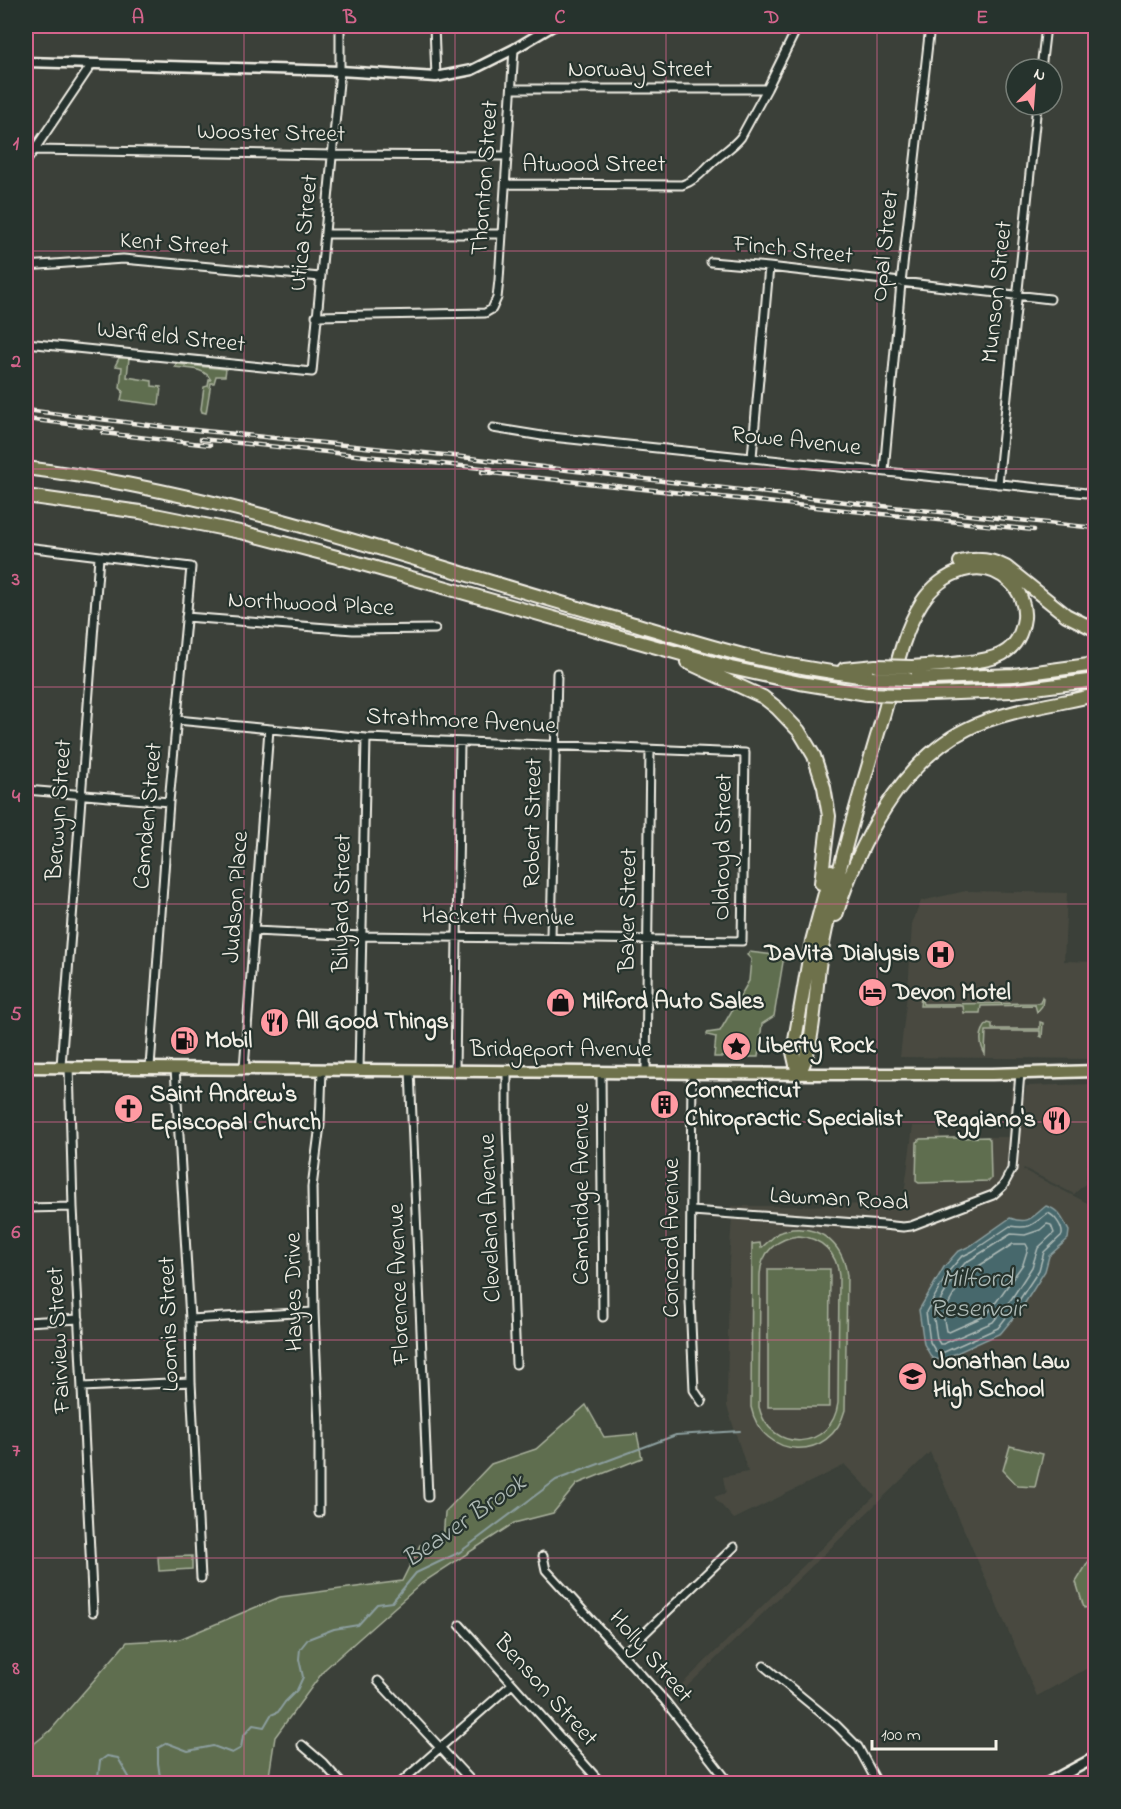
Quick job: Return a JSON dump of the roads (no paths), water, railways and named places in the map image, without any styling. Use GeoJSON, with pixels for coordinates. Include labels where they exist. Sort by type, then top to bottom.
{"type":"FeatureCollection","features":[{"type":"Feature","properties":{"kind":"highway"},"geometry":{"type":"LineString","coordinates":[[26,468],[133,485],[248,511],[736,653],[821,671],[1014,675],[1095,664]]}},
{"type":"Feature","properties":{"kind":"highway"},"geometry":{"type":"LineString","coordinates":[[26,496],[131,511],[263,537],[653,647],[731,668],[800,683],[867,694],[903,695],[1002,692],[1095,680]]}},
{"type":"Feature","properties":{"kind":"highway"},"geometry":{"type":"LineString","coordinates":[[812,941],[906,614],[928,582],[936,574],[957,563],[978,559],[998,563],[1066,615],[1095,630]]}},
{"type":"Feature","properties":{"kind":"highway"},"geometry":{"type":"LineString","coordinates":[[798,1074],[807,1053],[820,958],[850,828],[903,647],[915,616],[936,584],[961,570],[989,569],[1009,580],[1016,588],[1023,606],[1024,621],[1017,639],[1005,653],[990,660],[910,673]]}},
{"type":"Feature","properties":{"kind":"highway"},"geometry":{"type":"LineString","coordinates":[[653,647],[762,697],[777,708],[799,731],[814,756],[824,787],[829,816],[826,855],[793,1052],[798,1074]]}},
{"type":"Feature","properties":{"kind":"highway"},"geometry":{"type":"LineString","coordinates":[[816,995],[836,914],[844,892],[863,848],[879,819],[912,772],[933,752],[968,728],[1014,714],[1095,695]]}},
{"type":"Feature","properties":{"kind":"main road","name":"Bridgeport Avenue"},"geometry":{"type":"LineString","coordinates":[[26,1067],[798,1074],[1095,1071]]}},
{"type":"Feature","properties":{"kind":"main road"},"geometry":{"type":"LineString","coordinates":[[1046,1784],[1059,1781],[1095,1758]]}},
{"type":"Feature","properties":{"kind":"street","name":"Utica Street"},"geometry":{"type":"LineString","coordinates":[[312,372],[340,71],[340,26]]}},
{"type":"Feature","properties":{"kind":"street"},"geometry":{"type":"LineString","coordinates":[[435,26],[436,77]]}},
{"type":"Feature","properties":{"kind":"street"},"geometry":{"type":"LineString","coordinates":[[26,63],[340,71],[436,77],[472,70],[514,49],[552,26]]}},
{"type":"Feature","properties":{"kind":"street"},"geometry":{"type":"LineString","coordinates":[[767,89],[798,26]]}},
{"type":"Feature","properties":{"kind":"street","name":"Opal Street"},"geometry":{"type":"LineString","coordinates":[[884,471],[901,283],[930,26]]}},
{"type":"Feature","properties":{"kind":"street"},"geometry":{"type":"LineString","coordinates":[[1042,57],[1046,26]]}},
{"type":"Feature","properties":{"kind":"street","name":"Thornton Street"},"geometry":{"type":"LineString","coordinates":[[316,316],[485,313],[492,309],[497,298],[499,280],[514,49]]}},
{"type":"Feature","properties":{"kind":"street"},"geometry":{"type":"LineString","coordinates":[[26,162],[92,64]]}},
{"type":"Feature","properties":{"kind":"street","name":"Norway Street"},"geometry":{"type":"LineString","coordinates":[[512,89],[767,89]]}},
{"type":"Feature","properties":{"kind":"street","name":"Atwood Street"},"geometry":{"type":"LineString","coordinates":[[506,184],[682,185],[698,178],[713,161],[736,143],[745,131],[767,89]]}},
{"type":"Feature","properties":{"kind":"street","name":"Munson Street"},"geometry":{"type":"LineString","coordinates":[[998,484],[1036,117]]}},
{"type":"Feature","properties":{"kind":"street","name":"Wooster Street"},"geometry":{"type":"LineString","coordinates":[[34,150],[508,156]]}},
{"type":"Feature","properties":{"kind":"street"},"geometry":{"type":"LineString","coordinates":[[326,234],[501,234]]}},
{"type":"Feature","properties":{"kind":"street","name":"Kent Street"},"geometry":{"type":"LineString","coordinates":[[26,266],[123,259],[320,277]]}},
{"type":"Feature","properties":{"kind":"street","name":"Finch Street"},"geometry":{"type":"LineString","coordinates":[[711,262],[1050,299]]}},
{"type":"Feature","properties":{"kind":"street"},"geometry":{"type":"LineString","coordinates":[[752,457],[768,267]]}},
{"type":"Feature","properties":{"kind":"street","name":"Warfield Street"},"geometry":{"type":"LineString","coordinates":[[26,343],[312,372]]}},
{"type":"Feature","properties":{"kind":"street","name":"Rowe Avenue"},"geometry":{"type":"LineString","coordinates":[[494,428],[542,436],[1095,494]]}},
{"type":"Feature","properties":{"kind":"street"},"geometry":{"type":"LineString","coordinates":[[26,547],[99,557]]}},
{"type":"Feature","properties":{"kind":"street","name":"Camden Street"},"geometry":{"type":"LineString","coordinates":[[99,557],[191,567],[169,802],[150,1067]]}},
{"type":"Feature","properties":{"kind":"street","name":"Berwyn Street"},"geometry":{"type":"LineString","coordinates":[[65,1066],[81,795],[99,557]]}},
{"type":"Feature","properties":{"kind":"street","name":"Northwood Place"},"geometry":{"type":"LineString","coordinates":[[186,617],[353,630],[435,629]]}},
{"type":"Feature","properties":{"kind":"street","name":"Robert Street"},"geometry":{"type":"LineString","coordinates":[[551,937],[557,673]]}},
{"type":"Feature","properties":{"kind":"street","name":"Strathmore Avenue"},"geometry":{"type":"LineString","coordinates":[[177,720],[366,738],[745,753]]}},
{"type":"Feature","properties":{"kind":"street","name":"Judson Place"},"geometry":{"type":"LineString","coordinates":[[244,1069],[269,729]]}},
{"type":"Feature","properties":{"kind":"street","name":"Bilyard Street"},"geometry":{"type":"LineString","coordinates":[[359,1070],[366,738]]}},
{"type":"Feature","properties":{"kind":"street"},"geometry":{"type":"LineString","coordinates":[[455,1070],[460,743]]}},
{"type":"Feature","properties":{"kind":"street","name":"Baker Street"},"geometry":{"type":"LineString","coordinates":[[646,1071],[650,750]]}},
{"type":"Feature","properties":{"kind":"street","name":"Oldroyd Street"},"geometry":{"type":"LineString","coordinates":[[742,941],[745,753]]}},
{"type":"Feature","properties":{"kind":"street"},"geometry":{"type":"LineString","coordinates":[[26,790],[169,802]]}},
{"type":"Feature","properties":{"kind":"street","name":"Hackett Avenue"},"geometry":{"type":"LineString","coordinates":[[255,931],[362,936],[742,941]]}},
{"type":"Feature","properties":{"kind":"street","name":"Fairview Street"},"geometry":{"type":"LineString","coordinates":[[65,1066],[93,1612]]}},
{"type":"Feature","properties":{"kind":"street","name":"Loomis Street"},"geometry":{"type":"LineString","coordinates":[[175,1068],[190,1319],[201,1578]]}},
{"type":"Feature","properties":{"kind":"street","name":"Hayes Drive"},"geometry":{"type":"LineString","coordinates":[[319,1513],[319,1426],[312,1187],[320,1125],[322,1070]]}},
{"type":"Feature","properties":{"kind":"street","name":"Florence Avenue"},"geometry":{"type":"LineString","coordinates":[[410,1070],[428,1497]]}},
{"type":"Feature","properties":{"kind":"street","name":"Cleveland Avenue"},"geometry":{"type":"LineString","coordinates":[[507,1071],[516,1364]]}},
{"type":"Feature","properties":{"kind":"street","name":"Cambridge Avenue"},"geometry":{"type":"LineString","coordinates":[[601,1071],[603,1317]]}},
{"type":"Feature","properties":{"kind":"street","name":"Concord Avenue"},"geometry":{"type":"LineString","coordinates":[[692,1072],[690,1301],[694,1390],[702,1402]]}},
{"type":"Feature","properties":{"kind":"street","name":"Lawman Road"},"geometry":{"type":"LineString","coordinates":[[692,1211],[903,1227],[993,1195],[1003,1186],[1012,1169],[1020,1073]]}},
{"type":"Feature","properties":{"kind":"street"},"geometry":{"type":"LineString","coordinates":[[26,1208],[73,1207]]}},
{"type":"Feature","properties":{"kind":"street"},"geometry":{"type":"LineString","coordinates":[[190,1319],[314,1312]]}},
{"type":"Feature","properties":{"kind":"street"},"geometry":{"type":"LineString","coordinates":[[26,1322],[79,1319]]}},
{"type":"Feature","properties":{"kind":"street"},"geometry":{"type":"LineString","coordinates":[[82,1388],[191,1382]]}},
{"type":"Feature","properties":{"kind":"street"},"geometry":{"type":"LineString","coordinates":[[623,1654],[734,1547]]}},
{"type":"Feature","properties":{"kind":"street","name":"Holly Street"},"geometry":{"type":"LineString","coordinates":[[543,1556],[546,1570],[665,1701],[730,1784]]}},
{"type":"Feature","properties":{"kind":"street","name":"Benson Street"},"geometry":{"type":"LineString","coordinates":[[460,1625],[602,1784]]}},
{"type":"Feature","properties":{"kind":"street"},"geometry":{"type":"LineString","coordinates":[[764,1665],[836,1725],[858,1748],[878,1784]]}},
{"type":"Feature","properties":{"kind":"street"},"geometry":{"type":"LineString","coordinates":[[378,1681],[474,1784]]}},
{"type":"Feature","properties":{"kind":"street"},"geometry":{"type":"LineString","coordinates":[[399,1784],[512,1684]]}},
{"type":"Feature","properties":{"kind":"street"},"geometry":{"type":"LineString","coordinates":[[302,1745],[342,1784]]}},
{"type":"Feature","properties":{"kind":"water","name":"Milford Reservoir"},"geometry":{"type":"Polygon","coordinates":[[[1046,1206],[1057,1212],[1063,1219],[1069,1231],[1068,1239],[1049,1256],[1045,1271],[1023,1306],[1001,1333],[941,1360],[932,1358],[924,1344],[919,1310],[944,1267],[957,1252],[970,1246],[1010,1218],[1026,1220],[1046,1206]]]}},
{"type":"Feature","properties":{"kind":"waterway","name":"Beaver Brook"},"geometry":{"type":"LineString","coordinates":[[161,1784],[158,1748],[167,1743],[188,1751],[213,1746],[232,1753],[241,1748],[243,1736],[253,1725],[264,1727],[271,1715],[278,1712],[297,1690],[303,1677],[299,1659],[300,1649],[308,1639],[334,1629],[358,1625],[377,1604],[392,1602],[416,1573],[460,1552],[556,1480],[676,1435],[740,1431]]}},
{"type":"Feature","properties":{"kind":"waterway","name":"Beaver Brook"},"geometry":{"type":"LineString","coordinates":[[99,1784],[100,1761],[107,1756],[118,1758],[133,1784]]}},
{"type":"Feature","properties":{"kind":"railway"},"geometry":{"type":"LineString","coordinates":[[26,410],[1096,528]]}},
{"type":"Feature","properties":{"kind":"railway"},"geometry":{"type":"LineString","coordinates":[[26,419],[112,429]]}},
{"type":"Feature","properties":{"kind":"railway"},"geometry":{"type":"LineString","coordinates":[[103,433],[210,445]]}},
{"type":"Feature","properties":{"kind":"railway"},"geometry":{"type":"LineString","coordinates":[[201,439],[491,469]]}},
{"type":"Feature","properties":{"kind":"railway"},"geometry":{"type":"LineString","coordinates":[[482,472],[1034,530]]}},
{"type":"Feature","properties":{"kind":"place","name":"DaVita Dialysis"},"geometry":{"type":"Point","coordinates":[941,954]}},
{"type":"Feature","properties":{"kind":"place","name":"Devon Motel"},"geometry":{"type":"Point","coordinates":[872,993]}},
{"type":"Feature","properties":{"kind":"place","name":"Milford Auto Sales"},"geometry":{"type":"Point","coordinates":[561,1002]}},
{"type":"Feature","properties":{"kind":"place","name":"All Good Things"},"geometry":{"type":"Point","coordinates":[275,1022]}},
{"type":"Feature","properties":{"kind":"place","name":"Mobil"},"geometry":{"type":"Point","coordinates":[184,1041]}},
{"type":"Feature","properties":{"kind":"place","name":"Liberty Rock"},"geometry":{"type":"Point","coordinates":[736,1046]}},
{"type":"Feature","properties":{"kind":"place","name":"Connecticut Chiropractic Specialist"},"geometry":{"type":"Point","coordinates":[664,1105]}},
{"type":"Feature","properties":{"kind":"place","name":"Saint Andrew's Episcopal Church"},"geometry":{"type":"Point","coordinates":[129,1109]}},
{"type":"Feature","properties":{"kind":"place","name":"Reggiano's"},"geometry":{"type":"Point","coordinates":[1057,1120]}},
{"type":"Feature","properties":{"kind":"place","name":"Jonathan Law High School"},"geometry":{"type":"Point","coordinates":[912,1376]}}]}
